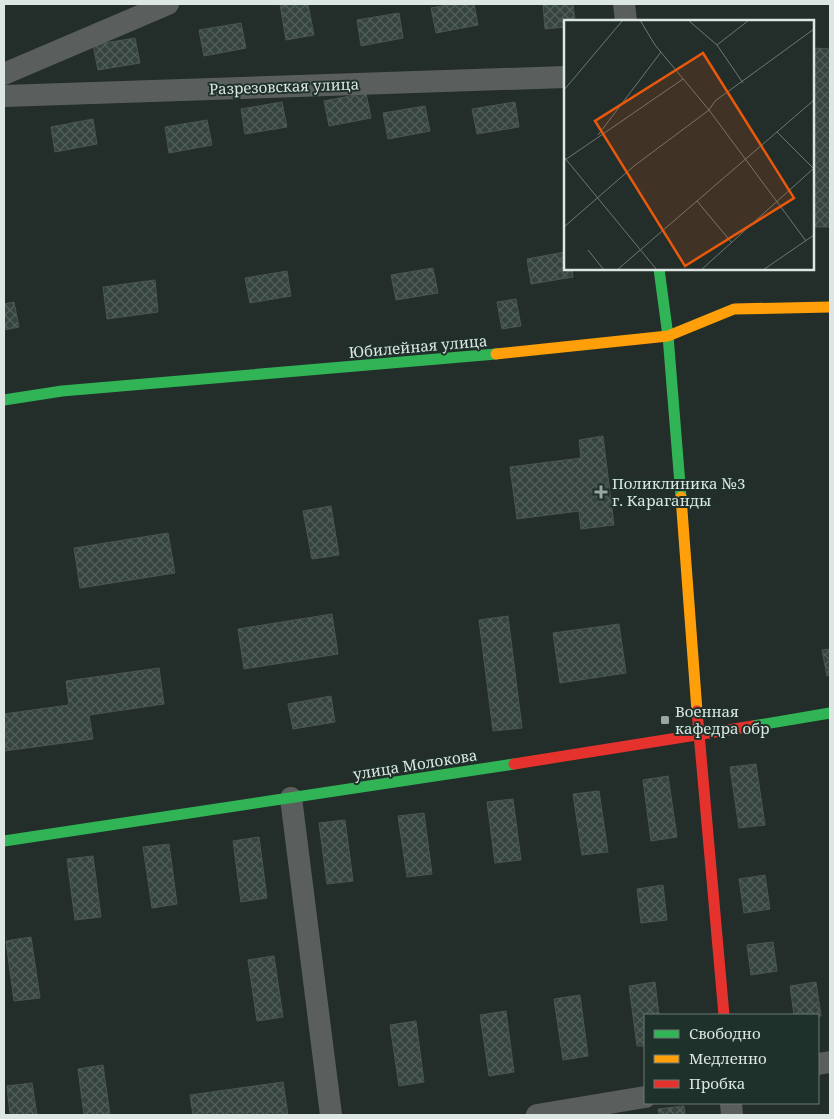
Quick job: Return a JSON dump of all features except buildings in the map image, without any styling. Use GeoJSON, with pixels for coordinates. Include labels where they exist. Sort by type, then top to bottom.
{"type":"FeatureCollection","features":[{"type":"Feature","properties":{"kind":"street"},"geometry":{"type":"LineString","coordinates":[[4,74],[168,4]]}},
{"type":"Feature","properties":{"kind":"street"},"geometry":{"type":"LineString","coordinates":[[624,4],[626,20]]}},
{"type":"Feature","properties":{"kind":"street","name":"Разрезовская улица"},"geometry":{"type":"LineString","coordinates":[[4,96],[564,77]]}},
{"type":"Feature","properties":{"kind":"street"},"geometry":{"type":"LineString","coordinates":[[659,270],[668,336],[699,733],[724,1014]]}},
{"type":"Feature","properties":{"kind":"street","name":"Юбилейная улица"},"geometry":{"type":"LineString","coordinates":[[4,400],[62,391],[415,362],[668,336],[734,309],[830,308]]}},
{"type":"Feature","properties":{"kind":"street","name":"улица Молокова"},"geometry":{"type":"LineString","coordinates":[[4,841],[582,754],[699,733],[830,713]]}},
{"type":"Feature","properties":{"kind":"street"},"geometry":{"type":"LineString","coordinates":[[291,798],[331,1115]]}},
{"type":"Feature","properties":{"kind":"street"},"geometry":{"type":"LineString","coordinates":[[537,1115],[644,1097]]}},
{"type":"Feature","properties":{"kind":"traffic: fast"},"geometry":{"type":"LineString","coordinates":[[659,270],[668,336],[681,497]]}},
{"type":"Feature","properties":{"kind":"traffic: fast"},"geometry":{"type":"LineString","coordinates":[[4,400],[62,391],[496,354]]}},
{"type":"Feature","properties":{"kind":"traffic: fast"},"geometry":{"type":"LineString","coordinates":[[753,726],[830,713]]}},
{"type":"Feature","properties":{"kind":"traffic: fast"},"geometry":{"type":"LineString","coordinates":[[4,841],[514,764]]}},
{"type":"Feature","properties":{"kind":"traffic: slow"},"geometry":{"type":"LineString","coordinates":[[496,354],[668,336],[734,309],[830,307]]}},
{"type":"Feature","properties":{"kind":"traffic: slow"},"geometry":{"type":"LineString","coordinates":[[681,497],[697,711]]}},
{"type":"Feature","properties":{"kind":"traffic: jam"},"geometry":{"type":"LineString","coordinates":[[697,711],[724,1014]]}},
{"type":"Feature","properties":{"kind":"traffic: jam"},"geometry":{"type":"LineString","coordinates":[[514,764],[753,726]]}},
{"type":"Feature","properties":{"kind":"place","name":"Поликлиника №3 г. Караганды"},"geometry":{"type":"Point","coordinates":[601,492]}},
{"type":"Feature","properties":{"kind":"place","name":"Военная кафедра обр"},"geometry":{"type":"Point","coordinates":[665,720]}}]}
